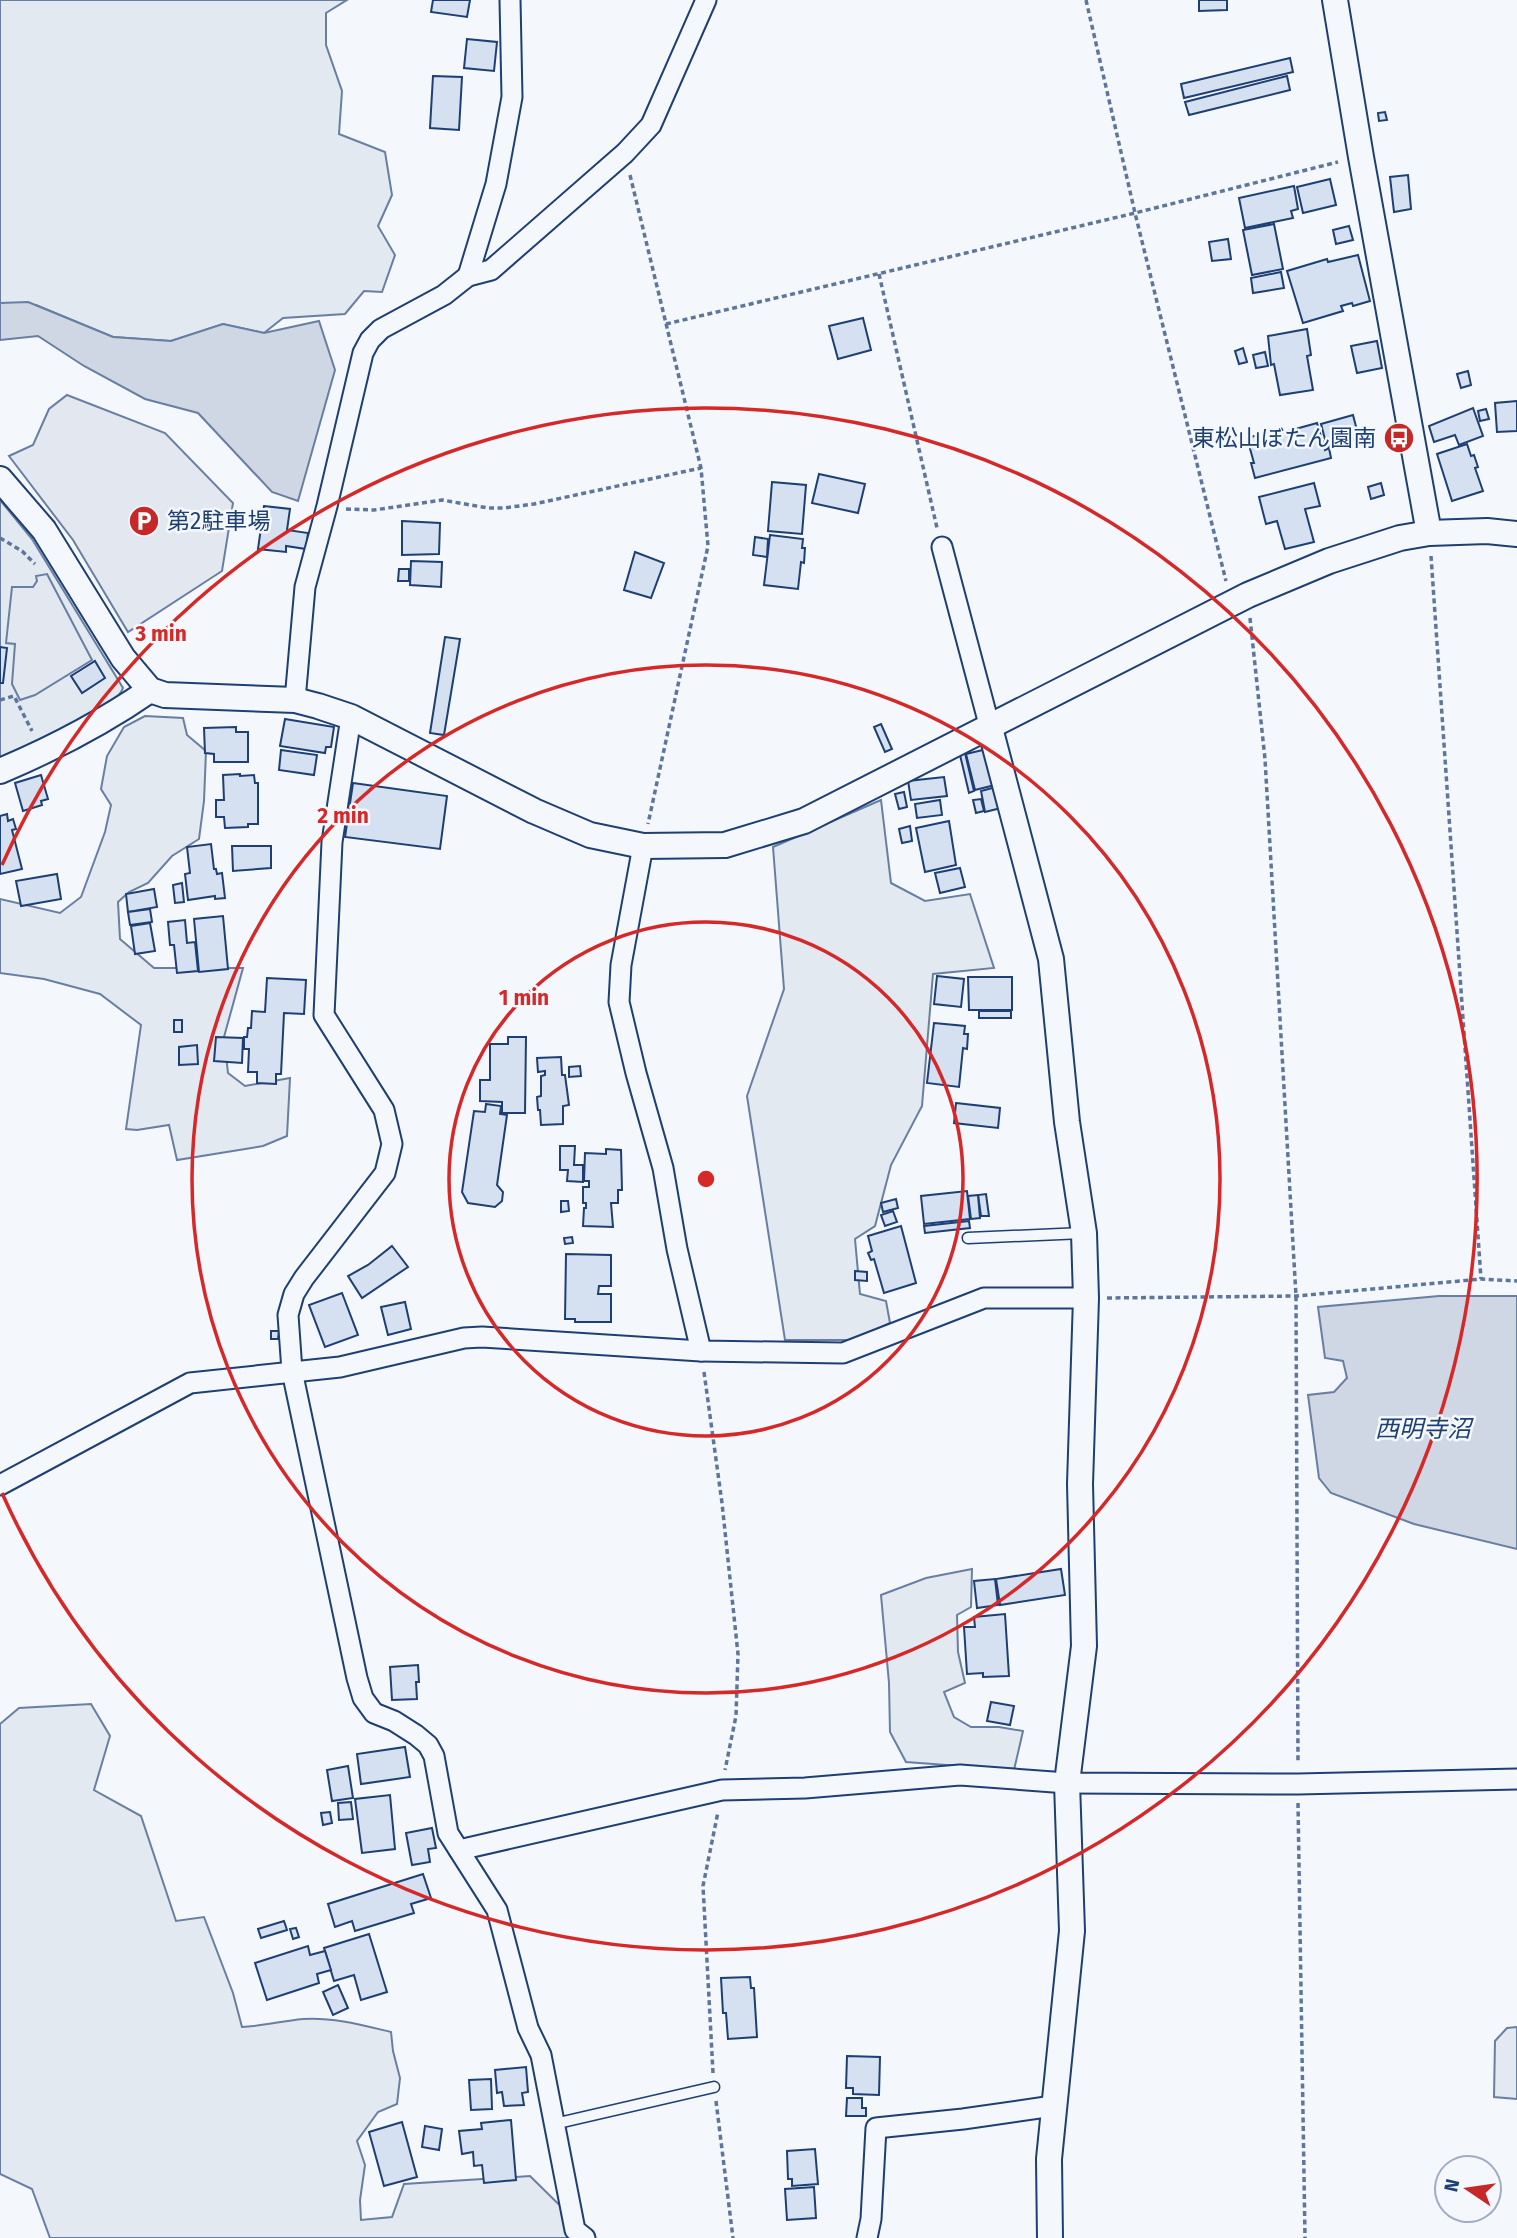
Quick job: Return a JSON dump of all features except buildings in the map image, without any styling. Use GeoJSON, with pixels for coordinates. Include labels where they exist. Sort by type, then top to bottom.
{"type":"FeatureCollection","features":[{"type":"Feature","properties":{"kind":"street"},"geometry":{"type":"LineString","coordinates":[[468,276],[496,184],[512,97],[510,0]]}},
{"type":"Feature","properties":{"kind":"street"},"geometry":{"type":"LineString","coordinates":[[295,700],[306,587],[363,353],[370,340],[381,329],[444,295],[468,276],[491,270],[625,153],[651,125],[706,0]]}},
{"type":"Feature","properties":{"kind":"street"},"geometry":{"type":"LineString","coordinates":[[1335,0],[1360,157],[1429,533]]}},
{"type":"Feature","properties":{"kind":"street"},"geometry":{"type":"LineString","coordinates":[[0,479],[44,530],[123,658],[150,690],[164,695],[295,700],[351,717],[534,810],[590,835],[643,846],[725,845],[804,821],[1240,599],[1366,548],[1429,533],[1487,531],[1517,534]]}},
{"type":"Feature","properties":{"kind":"street"},"geometry":{"type":"LineString","coordinates":[[942,547],[1051,959],[1067,1122],[1084,1233],[1086,1298],[1080,1484],[1084,1646],[1067,1783],[1072,1931],[1049,2159],[1050,2238]]}},
{"type":"Feature","properties":{"kind":"street"},"geometry":{"type":"LineString","coordinates":[[0,771],[39,755],[150,690]]}},
{"type":"Feature","properties":{"kind":"street"},"geometry":{"type":"LineString","coordinates":[[351,717],[332,842],[324,1015],[384,1110],[392,1144],[384,1173],[294,1294],[288,1315],[292,1371],[363,1698],[374,1713],[394,1721],[428,1745],[434,1756],[448,1833],[497,1910],[528,2028],[541,2054],[575,2230],[585,2238]]}},
{"type":"Feature","properties":{"kind":"street"},"geometry":{"type":"LineString","coordinates":[[643,846],[621,965],[620,1002],[636,1073],[663,1168],[677,1249],[701,1351]]}},
{"type":"Feature","properties":{"kind":"street"},"geometry":{"type":"LineString","coordinates":[[0,1485],[190,1383],[340,1367],[464,1338],[701,1351],[843,1353],[984,1298],[1086,1298]]}},
{"type":"Feature","properties":{"kind":"street"},"geometry":{"type":"LineString","coordinates":[[460,1850],[722,1790],[805,1788],[960,1775],[1067,1783],[1298,1784],[1517,1779]]}},
{"type":"Feature","properties":{"kind":"street"},"geometry":{"type":"LineString","coordinates":[[867,2238],[871,2219],[876,2128],[1053,2106]]}},
{"type":"Feature","properties":{"kind":"lane"},"geometry":{"type":"LineString","coordinates":[[968,1238],[1084,1233]]}},
{"type":"Feature","properties":{"kind":"lane"},"geometry":{"type":"LineString","coordinates":[[554,2124],[714,2087]]}},
{"type":"Feature","properties":{"kind":"path"},"geometry":{"type":"LineString","coordinates":[[1086,0],[1135,213],[1240,599],[1265,759],[1296,1296],[1298,1784],[1305,2238]]}},
{"type":"Feature","properties":{"kind":"path"},"geometry":{"type":"LineString","coordinates":[[625,153],[701,468],[708,546],[643,846]]}},
{"type":"Feature","properties":{"kind":"path"},"geometry":{"type":"LineString","coordinates":[[666,324],[1360,157]]}},
{"type":"Feature","properties":{"kind":"path"},"geometry":{"type":"LineString","coordinates":[[879,274],[942,547]]}},
{"type":"Feature","properties":{"kind":"path"},"geometry":{"type":"LineString","coordinates":[[327,506],[374,510],[442,500],[504,508],[701,468]]}},
{"type":"Feature","properties":{"kind":"path"},"geometry":{"type":"LineString","coordinates":[[1429,533],[1481,1279]]}},
{"type":"Feature","properties":{"kind":"path"},"geometry":{"type":"LineString","coordinates":[[0,538],[22,551],[35,564]]}},
{"type":"Feature","properties":{"kind":"path"},"geometry":{"type":"LineString","coordinates":[[0,700],[14,696],[30,724],[39,755]]}},
{"type":"Feature","properties":{"kind":"path"},"geometry":{"type":"LineString","coordinates":[[1086,1298],[1296,1296],[1481,1279],[1517,1281]]}},
{"type":"Feature","properties":{"kind":"shaded area"},"geometry":{"type":"Polygon","coordinates":[[[0,0],[347,0],[326,13],[326,45],[342,91],[339,134],[385,152],[392,195],[378,226],[395,255],[382,292],[364,291],[345,314],[283,318],[264,333],[223,324],[171,341],[113,337],[36,305],[0,304],[0,0]]]}},
{"type":"Feature","properties":{"kind":"shaded area","name":"第2駐車場"},"geometry":{"type":"Polygon","coordinates":[[[67,395],[165,433],[233,503],[222,571],[128,632],[73,540],[9,456],[33,445],[49,409],[67,395]]]}},
{"type":"Feature","properties":{"kind":"shaded area"},"geometry":{"type":"Polygon","coordinates":[[[0,500],[32,539],[123,688],[117,697],[87,718],[0,761],[0,500]]]}},
{"type":"Feature","properties":{"kind":"shaded area"},"geometry":{"type":"Polygon","coordinates":[[[47,574],[92,660],[35,695],[20,700],[12,684],[15,644],[6,643],[12,587],[33,587],[37,581],[36,576],[47,574]]]}},
{"type":"Feature","properties":{"kind":"shaded area"},"geometry":{"type":"Polygon","coordinates":[[[145,716],[183,718],[187,735],[206,751],[204,801],[199,839],[172,856],[148,883],[129,892],[118,902],[120,939],[154,968],[243,968],[224,1037],[228,1073],[245,1086],[290,1078],[287,1136],[263,1146],[177,1160],[169,1125],[126,1129],[141,1025],[100,994],[44,979],[0,973],[0,899],[60,913],[81,897],[105,832],[111,805],[101,789],[107,756],[124,727],[145,716]]]}},
{"type":"Feature","properties":{"kind":"shaded area"},"geometry":{"type":"Polygon","coordinates":[[[881,800],[891,883],[925,901],[970,894],[994,968],[933,974],[922,1106],[891,1165],[875,1226],[855,1239],[860,1294],[886,1301],[890,1323],[854,1340],[785,1340],[747,1096],[784,989],[773,847],[881,800]]]}},
{"type":"Feature","properties":{"kind":"shaded area"},"geometry":{"type":"Polygon","coordinates":[[[972,1569],[971,1607],[957,1615],[958,1652],[965,1683],[944,1692],[954,1717],[971,1727],[999,1727],[1023,1731],[1014,1770],[906,1762],[890,1732],[889,1683],[881,1595],[926,1578],[972,1569]]]}},
{"type":"Feature","properties":{"kind":"shaded area"},"geometry":{"type":"Polygon","coordinates":[[[91,1704],[110,1736],[94,1790],[141,1816],[176,1921],[204,1917],[233,1993],[242,2027],[325,2019],[391,2032],[400,2078],[397,2104],[378,2112],[357,2141],[365,2165],[360,2200],[361,2220],[392,2217],[404,2184],[530,2176],[593,2238],[50,2238],[32,2189],[0,2174],[0,1724],[19,1708],[91,1704]]]}},
{"type":"Feature","properties":{"kind":"shaded area"},"geometry":{"type":"Polygon","coordinates":[[[1517,2027],[1517,2099],[1494,2097],[1495,2041],[1507,2028],[1517,2027]]]}},
{"type":"Feature","properties":{"kind":"water"},"geometry":{"type":"Polygon","coordinates":[[[28,302],[113,337],[171,341],[223,324],[264,333],[319,321],[335,370],[298,501],[272,492],[198,413],[145,399],[84,366],[38,336],[0,340],[0,303],[28,302]]]}},
{"type":"Feature","properties":{"kind":"water","name":"西明寺沼"},"geometry":{"type":"Polygon","coordinates":[[[1439,1296],[1517,1296],[1517,1549],[1414,1524],[1331,1493],[1319,1478],[1308,1395],[1334,1392],[1347,1378],[1343,1361],[1325,1358],[1318,1307],[1439,1296]]]}},
{"type":"Feature","properties":{"kind":"place","name":"東松山ぼたん園南"},"geometry":{"type":"Point","coordinates":[1399,438]}},
{"type":"Feature","properties":{"kind":"place","name":"第2駐車場"},"geometry":{"type":"Point","coordinates":[144,521]}}]}
